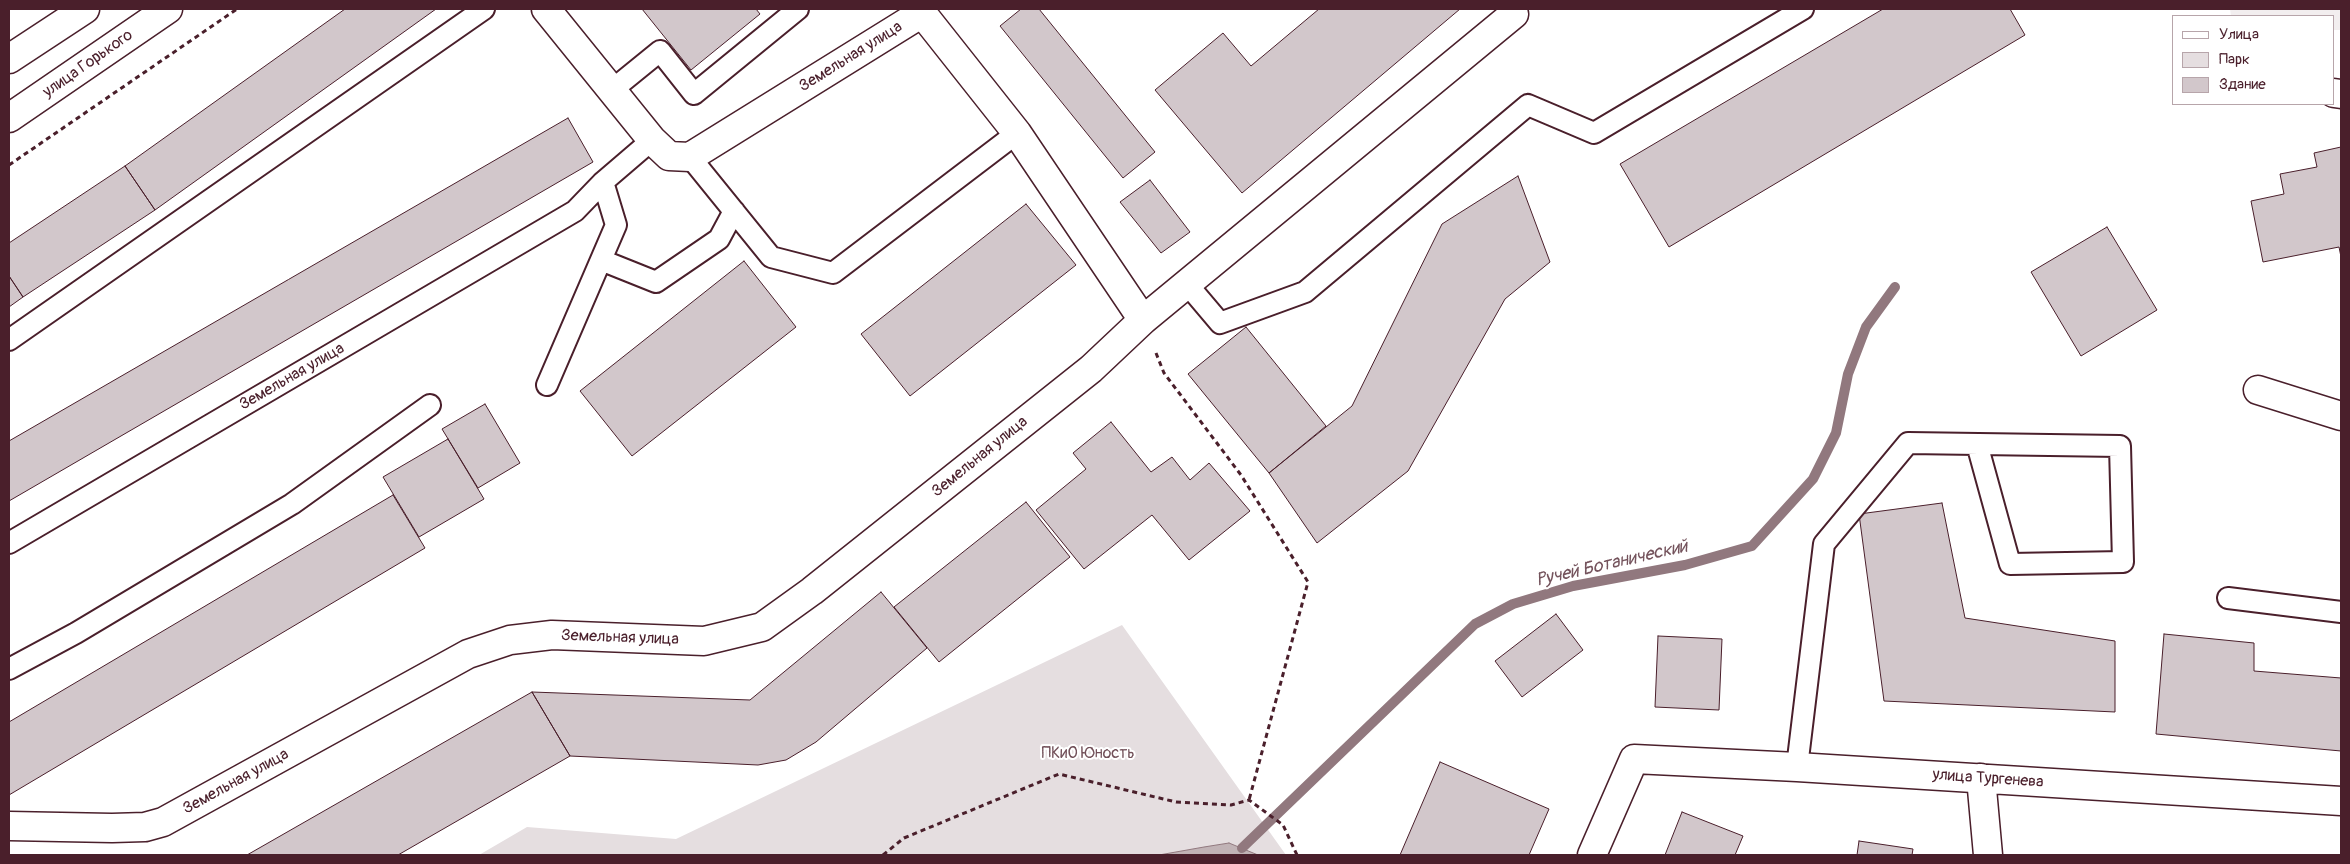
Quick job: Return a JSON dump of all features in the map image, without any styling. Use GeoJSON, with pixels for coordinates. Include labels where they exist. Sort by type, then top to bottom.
{"type":"FeatureCollection","features":[{"type":"Feature","properties":{"kind":"street"},"geometry":{"type":"LineString","coordinates":[[9,59],[85,9]]}},
{"type":"Feature","properties":{"kind":"street","name":"улица Горького"},"geometry":{"type":"LineString","coordinates":[[9,118],[168,9]]}},
{"type":"Feature","properties":{"kind":"street"},"geometry":{"type":"LineString","coordinates":[[546,9],[652,140],[669,156],[690,157]]}},
{"type":"Feature","properties":{"kind":"street","name":"Земельная улица"},"geometry":{"type":"LineString","coordinates":[[9,826],[112,828],[145,827],[163,822],[468,654],[510,640],[552,635],[704,641],[762,627],[812,591],[1091,369],[1143,320],[1017,133],[926,11],[690,157]]}},
{"type":"Feature","properties":{"kind":"street"},"geometry":{"type":"LineString","coordinates":[[1143,320],[1514,14]]}},
{"type":"Feature","properties":{"kind":"street"},"geometry":{"type":"LineString","coordinates":[[2258,390],[2341,416]]}},
{"type":"Feature","properties":{"kind":"street","name":"улица Тургенева"},"geometry":{"type":"LineString","coordinates":[[1592,855],[1634,759],[1797,767],[2341,801]]}},
{"type":"Feature","properties":{"kind":"street"},"geometry":{"type":"LineString","coordinates":[[1981,778],[1988,855]]}},
{"type":"Feature","properties":{"kind":"lane"},"geometry":{"type":"LineString","coordinates":[[9,340],[484,9]]}},
{"type":"Feature","properties":{"kind":"lane"},"geometry":{"type":"LineString","coordinates":[[612,90],[660,51],[694,94],[798,9]]}},
{"type":"Feature","properties":{"kind":"lane"},"geometry":{"type":"LineString","coordinates":[[1187,284],[1220,323],[1305,292],[1528,104],[1594,133],[1803,9]]}},
{"type":"Feature","properties":{"kind":"lane"},"geometry":{"type":"LineString","coordinates":[[690,157],[771,257],[833,273],[1017,133]]}},
{"type":"Feature","properties":{"kind":"lane","name":"Земельная улица"},"geometry":{"type":"LineString","coordinates":[[9,543],[575,211],[603,182],[652,140]]}},
{"type":"Feature","properties":{"kind":"lane"},"geometry":{"type":"LineString","coordinates":[[547,384],[616,225],[603,182]]}},
{"type":"Feature","properties":{"kind":"lane"},"geometry":{"type":"LineString","coordinates":[[601,260],[656,282],[719,239],[734,211]]}},
{"type":"Feature","properties":{"kind":"lane"},"geometry":{"type":"LineString","coordinates":[[9,669],[76,632],[292,504],[430,405]]}},
{"type":"Feature","properties":{"kind":"lane"},"geometry":{"type":"LineString","coordinates":[[1797,767],[1824,544],[1908,443],[2120,446],[2123,562],[2010,564],[1977,444]]}},
{"type":"Feature","properties":{"kind":"lane"},"geometry":{"type":"LineString","coordinates":[[2228,598],[2341,612]]}},
{"type":"Feature","properties":{"kind":"path"},"geometry":{"type":"LineString","coordinates":[[9,165],[237,9]]}},
{"type":"Feature","properties":{"kind":"path"},"geometry":{"type":"LineString","coordinates":[[1143,320],[1164,373],[1241,476],[1308,582],[1249,800]]}},
{"type":"Feature","properties":{"kind":"path"},"geometry":{"type":"LineString","coordinates":[[884,855],[904,838],[1059,774],[1176,802],[1232,805],[1249,800]]}},
{"type":"Feature","properties":{"kind":"path"},"geometry":{"type":"LineString","coordinates":[[1249,800],[1283,825],[1297,855]]}},
{"type":"Feature","properties":{"kind":"shaded area"},"geometry":{"type":"Polygon","coordinates":[[[2230,9],[2341,9],[2341,30],[2335,30],[2335,15],[2231,15],[2230,9]]]}},
{"type":"Feature","properties":{"kind":"shaded area"},"geometry":{"type":"Polygon","coordinates":[[[1229,843],[1258,855],[1159,855],[1204,847],[1229,843]]]}},
{"type":"Feature","properties":{"kind":"green space","name":"ПКиО Юность"},"geometry":{"type":"Polygon","coordinates":[[[1122,625],[1286,855],[1258,855],[1229,843],[1159,855],[479,855],[527,827],[676,839],[1122,625]]]}},
{"type":"Feature","properties":{"kind":"building"},"geometry":{"type":"Polygon","coordinates":[[[345,9],[436,9],[155,210],[125,166],[345,9]]]}},
{"type":"Feature","properties":{"kind":"building"},"geometry":{"type":"Polygon","coordinates":[[[642,9],[756,9],[760,14],[691,70],[642,9]]]}},
{"type":"Feature","properties":{"kind":"building"},"geometry":{"type":"Polygon","coordinates":[[[1021,9],[1039,9],[1155,152],[1123,178],[1000,26],[1021,9]]]}},
{"type":"Feature","properties":{"kind":"building"},"geometry":{"type":"Polygon","coordinates":[[[1319,9],[1460,9],[1242,193],[1155,90],[1223,33],[1251,66],[1319,9]]]}},
{"type":"Feature","properties":{"kind":"building"},"geometry":{"type":"Polygon","coordinates":[[[1883,9],[2010,9],[2025,35],[1669,247],[1620,164],[1883,9]]]}},
{"type":"Feature","properties":{"kind":"building"},"geometry":{"type":"Polygon","coordinates":[[[568,118],[593,162],[9,501],[9,441],[568,118]]]}},
{"type":"Feature","properties":{"kind":"building"},"geometry":{"type":"Polygon","coordinates":[[[2341,147],[2341,257],[2339,247],[2263,262],[2251,201],[2284,194],[2280,174],[2317,167],[2314,153],[2341,147]]]}},
{"type":"Feature","properties":{"kind":"building"},"geometry":{"type":"Polygon","coordinates":[[[125,166],[155,210],[23,297],[9,276],[9,243],[125,166]]]}},
{"type":"Feature","properties":{"kind":"building"},"geometry":{"type":"Polygon","coordinates":[[[1518,176],[1550,262],[1505,299],[1408,471],[1317,543],[1269,473],[1352,406],[1442,224],[1518,176]]]}},
{"type":"Feature","properties":{"kind":"building"},"geometry":{"type":"Polygon","coordinates":[[[1150,180],[1190,232],[1161,253],[1120,202],[1150,180]]]}},
{"type":"Feature","properties":{"kind":"building"},"geometry":{"type":"Polygon","coordinates":[[[1026,204],[1076,265],[910,396],[861,334],[1026,204]]]}},
{"type":"Feature","properties":{"kind":"building"},"geometry":{"type":"Polygon","coordinates":[[[2107,227],[2157,310],[2081,356],[2031,272],[2107,227]]]}},
{"type":"Feature","properties":{"kind":"building"},"geometry":{"type":"Polygon","coordinates":[[[744,261],[796,327],[632,456],[580,391],[744,261]]]}},
{"type":"Feature","properties":{"kind":"building"},"geometry":{"type":"Polygon","coordinates":[[[9,276],[23,297],[9,307],[9,276]]]}},
{"type":"Feature","properties":{"kind":"building"},"geometry":{"type":"Polygon","coordinates":[[[1246,327],[1326,426],[1269,473],[1188,374],[1246,327]]]}},
{"type":"Feature","properties":{"kind":"building"},"geometry":{"type":"Polygon","coordinates":[[[485,404],[520,463],[478,488],[442,429],[485,404]]]}},
{"type":"Feature","properties":{"kind":"building"},"geometry":{"type":"Polygon","coordinates":[[[1111,422],[1151,472],[1172,457],[1190,480],[1209,463],[1250,511],[1189,560],[1152,515],[1084,569],[1036,510],[1086,469],[1073,453],[1111,422]]]}},
{"type":"Feature","properties":{"kind":"building"},"geometry":{"type":"Polygon","coordinates":[[[448,439],[484,499],[419,537],[383,477],[448,439]]]}},
{"type":"Feature","properties":{"kind":"building"},"geometry":{"type":"Polygon","coordinates":[[[393,495],[425,548],[9,795],[9,722],[393,495]]]}},
{"type":"Feature","properties":{"kind":"building"},"geometry":{"type":"Polygon","coordinates":[[[1026,502],[1070,557],[939,662],[894,607],[1026,502]]]}},
{"type":"Feature","properties":{"kind":"building"},"geometry":{"type":"Polygon","coordinates":[[[1942,503],[1965,618],[2115,641],[2115,712],[1884,701],[1859,514],[1942,503]]]}},
{"type":"Feature","properties":{"kind":"building"},"geometry":{"type":"Polygon","coordinates":[[[881,592],[927,648],[816,742],[786,760],[758,765],[570,756],[532,692],[750,700],[881,592]]]}},
{"type":"Feature","properties":{"kind":"building"},"geometry":{"type":"Polygon","coordinates":[[[1556,614],[1583,650],[1522,697],[1495,661],[1556,614]]]}},
{"type":"Feature","properties":{"kind":"building"},"geometry":{"type":"Polygon","coordinates":[[[2164,634],[2254,643],[2254,671],[2341,678],[2341,751],[2156,734],[2164,634]]]}},
{"type":"Feature","properties":{"kind":"building"},"geometry":{"type":"Polygon","coordinates":[[[1658,636],[1722,639],[1719,710],[1655,707],[1658,636]]]}},
{"type":"Feature","properties":{"kind":"building"},"geometry":{"type":"Polygon","coordinates":[[[532,692],[570,756],[398,855],[247,855],[532,692]]]}},
{"type":"Feature","properties":{"kind":"building"},"geometry":{"type":"Polygon","coordinates":[[[1440,762],[1549,809],[1529,855],[1400,855],[1440,762]]]}},
{"type":"Feature","properties":{"kind":"building"},"geometry":{"type":"Polygon","coordinates":[[[1682,812],[1743,836],[1735,855],[1665,855],[1682,812]]]}},
{"type":"Feature","properties":{"kind":"building"},"geometry":{"type":"Polygon","coordinates":[[[1859,841],[1913,849],[1912,855],[1857,855],[1859,841]]]}},
{"type":"Feature","properties":{"kind":"waterway","name":"Ручей Ботанический"},"geometry":{"type":"LineString","coordinates":[[1242,848],[1475,624],[1513,604],[1573,586],[1685,565],[1752,546],[1813,479],[1836,433],[1848,374],[1866,327],[1895,287]]}}]}
